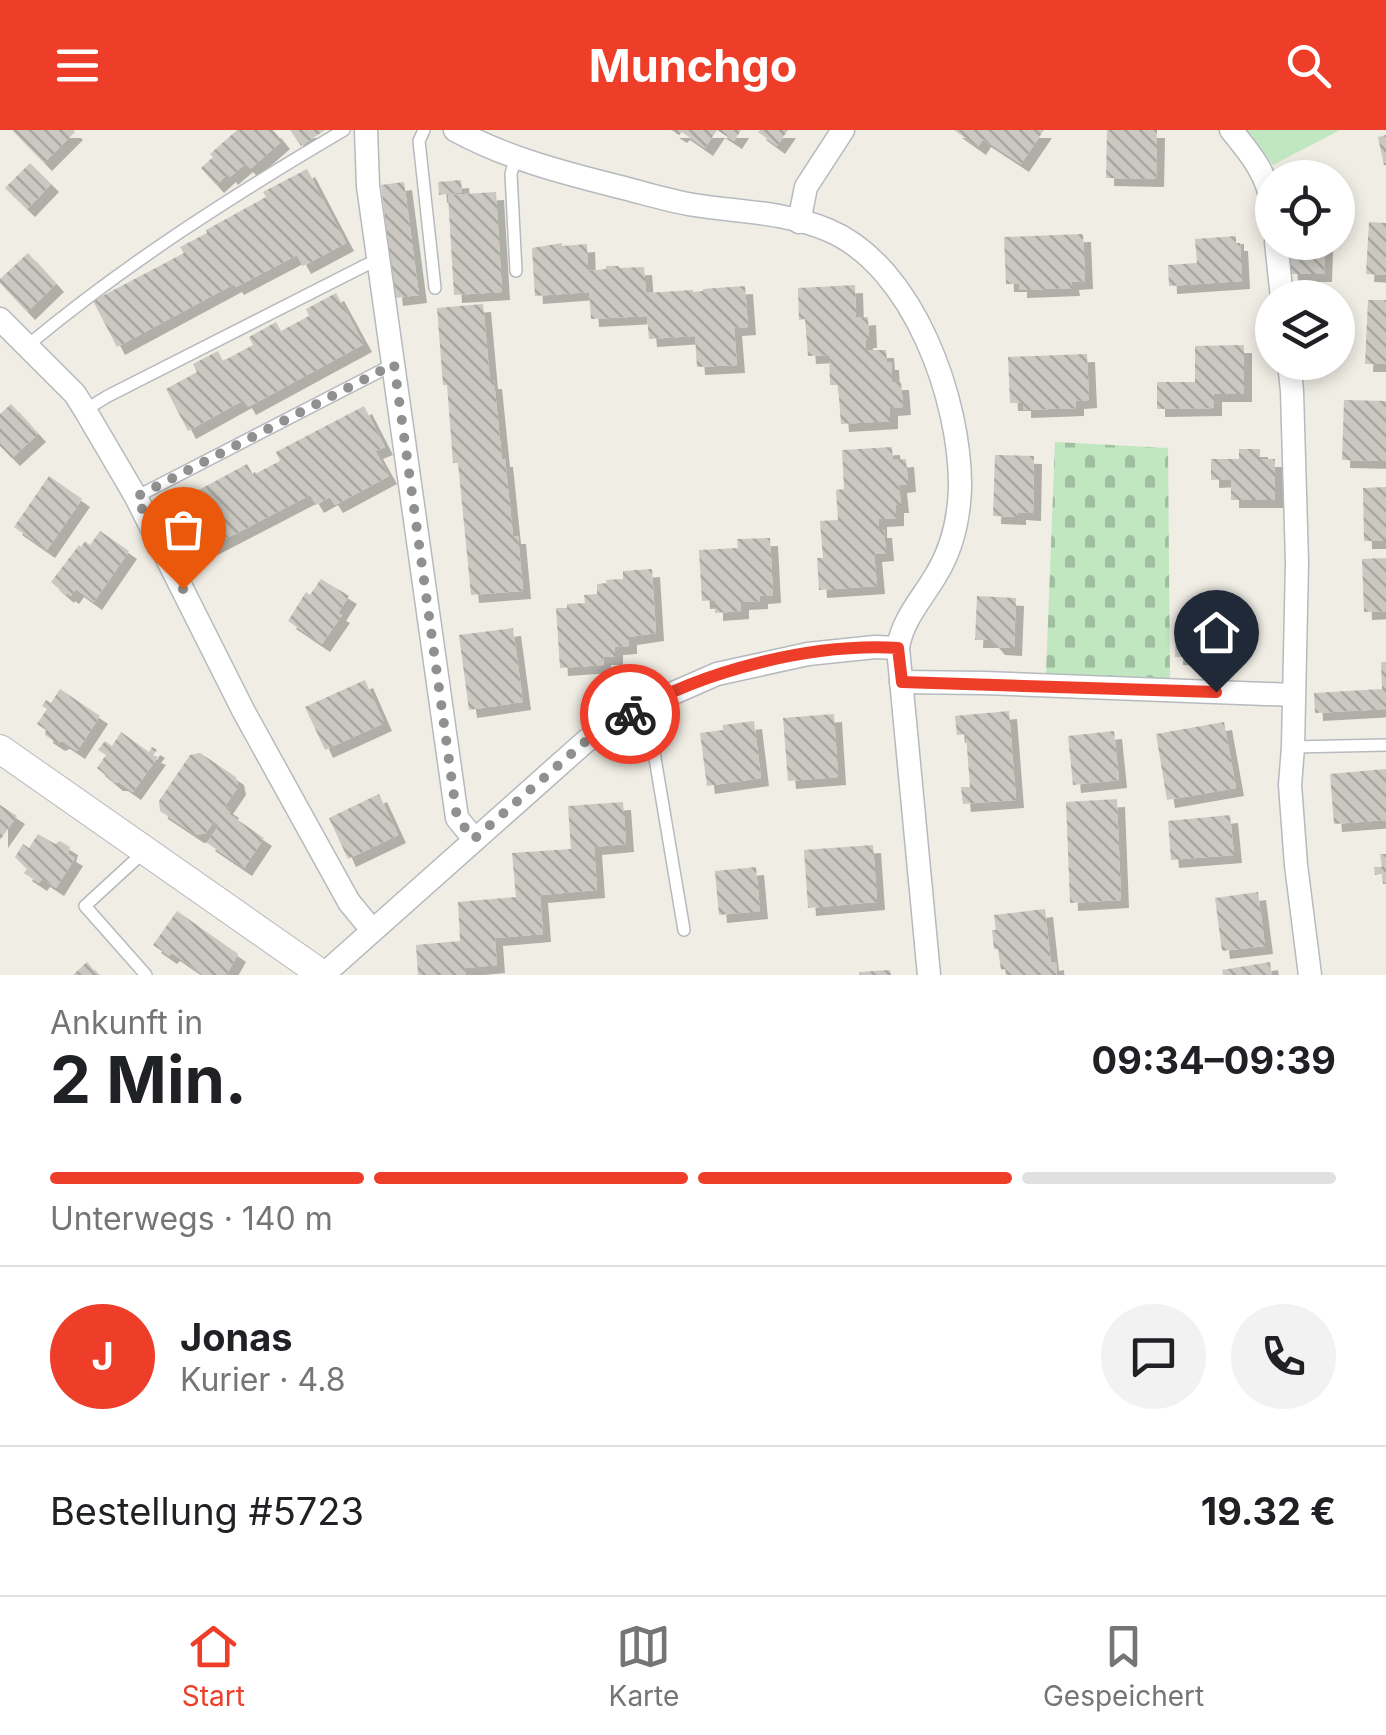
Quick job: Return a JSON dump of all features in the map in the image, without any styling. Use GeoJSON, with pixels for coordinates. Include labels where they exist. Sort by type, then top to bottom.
{"type":"FeatureCollection","features":[{"type":"Feature","properties":{"kind":"street"},"geometry":{"type":"LineString","coordinates":[[366,130],[368,186],[457,818],[474,839]]}},
{"type":"Feature","properties":{"kind":"street"},"geometry":{"type":"LineString","coordinates":[[455,130],[552,170],[691,204],[827,230],[854,244],[882,270],[902,297],[935,356],[949,404],[960,486],[956,530],[938,572],[901,630],[898,648],[929,975]]}},
{"type":"Feature","properties":{"kind":"street"},"geometry":{"type":"LineString","coordinates":[[799,222],[806,187],[843,130]]}},
{"type":"Feature","properties":{"kind":"street"},"geometry":{"type":"LineString","coordinates":[[1231,130],[1255,161]]}},
{"type":"Feature","properties":{"kind":"street"},"geometry":{"type":"LineString","coordinates":[[0,319],[75,394],[85,410],[136,497],[244,712],[349,902],[372,930]]}},
{"type":"Feature","properties":{"kind":"street"},"geometry":{"type":"LineString","coordinates":[[1291,380],[1297,562],[1290,785],[1310,975]]}},
{"type":"Feature","properties":{"kind":"street"},"geometry":{"type":"LineString","coordinates":[[0,749],[323,975],[586,741],[646,705],[718,674],[808,654],[898,648]]}},
{"type":"Feature","properties":{"kind":"street"},"geometry":{"type":"LineString","coordinates":[[902,682],[1294,695]]}},
{"type":"Feature","properties":{"kind":"lane"},"geometry":{"type":"LineString","coordinates":[[27,346],[70,310],[193,224],[344,130]]}},
{"type":"Feature","properties":{"kind":"lane"},"geometry":{"type":"LineString","coordinates":[[424,130],[420,142],[422,183],[435,288]]}},
{"type":"Feature","properties":{"kind":"lane"},"geometry":{"type":"LineString","coordinates":[[516,156],[511,174],[516,271]]}},
{"type":"Feature","properties":{"kind":"lane"},"geometry":{"type":"LineString","coordinates":[[85,410],[368,264],[379,262]]}},
{"type":"Feature","properties":{"kind":"lane"},"geometry":{"type":"LineString","coordinates":[[136,497],[394,364]]}},
{"type":"Feature","properties":{"kind":"lane"},"geometry":{"type":"LineString","coordinates":[[646,705],[684,930]]}},
{"type":"Feature","properties":{"kind":"lane"},"geometry":{"type":"LineString","coordinates":[[1294,747],[1386,745]]}},
{"type":"Feature","properties":{"kind":"lane"},"geometry":{"type":"LineString","coordinates":[[146,850],[86,906],[146,975]]}},
{"type":"Feature","properties":{"kind":"green space"},"geometry":{"type":"Polygon","coordinates":[[[1246,130],[1340,130],[1283,160],[1269,160],[1246,130]]]}},
{"type":"Feature","properties":{"kind":"green space"},"geometry":{"type":"Polygon","coordinates":[[[1055,442],[1168,448],[1170,680],[1046,674],[1055,442]]]}},
{"type":"Feature","properties":{"kind":"building"},"geometry":{"type":"Polygon","coordinates":[[[12,130],[73,130],[75,132],[44,163],[12,130]]]}},
{"type":"Feature","properties":{"kind":"building"},"geometry":{"type":"Polygon","coordinates":[[[237,130],[273,130],[282,141],[250,169],[245,164],[216,185],[201,168],[213,157],[210,154],[237,130]]]}},
{"type":"Feature","properties":{"kind":"building"},"geometry":{"type":"Polygon","coordinates":[[[290,130],[325,130],[301,146],[290,130]]]}},
{"type":"Feature","properties":{"kind":"building"},"geometry":{"type":"Polygon","coordinates":[[[671,130],[717,130],[705,148],[682,132],[679,135],[671,130]]]}},
{"type":"Feature","properties":{"kind":"building"},"geometry":{"type":"Polygon","coordinates":[[[717,130],[741,130],[734,141],[717,130]]]}},
{"type":"Feature","properties":{"kind":"building"},"geometry":{"type":"Polygon","coordinates":[[[760,130],[788,130],[777,146],[760,130]]]}},
{"type":"Feature","properties":{"kind":"building"},"geometry":{"type":"Polygon","coordinates":[[[954,130],[1044,130],[1021,164],[983,139],[978,147],[954,130]]]}},
{"type":"Feature","properties":{"kind":"building"},"geometry":{"type":"Polygon","coordinates":[[[1107,130],[1157,130],[1156,179],[1106,178],[1107,130]]]}},
{"type":"Feature","properties":{"kind":"building"},"geometry":{"type":"Polygon","coordinates":[[[1386,135],[1386,165],[1384,165],[1378,137],[1386,135]]]}},
{"type":"Feature","properties":{"kind":"building"},"geometry":{"type":"Polygon","coordinates":[[[30,163],[51,184],[27,209],[5,188],[30,163]]]}},
{"type":"Feature","properties":{"kind":"building"},"geometry":{"type":"Polygon","coordinates":[[[307,169],[346,243],[303,266],[297,255],[117,347],[93,301],[184,253],[180,247],[266,197],[263,192],[307,169]]]}},
{"type":"Feature","properties":{"kind":"building"},"geometry":{"type":"Polygon","coordinates":[[[461,180],[462,192],[439,195],[438,182],[461,180]]]}},
{"type":"Feature","properties":{"kind":"building"},"geometry":{"type":"Polygon","coordinates":[[[404,182],[419,295],[395,298],[381,185],[404,182]]]}},
{"type":"Feature","properties":{"kind":"building"},"geometry":{"type":"Polygon","coordinates":[[[496,192],[502,292],[454,295],[448,195],[496,192]]]}},
{"type":"Feature","properties":{"kind":"building"},"geometry":{"type":"Polygon","coordinates":[[[1369,222],[1386,223],[1386,275],[1366,274],[1369,222]]]}},
{"type":"Feature","properties":{"kind":"building"},"geometry":{"type":"Polygon","coordinates":[[[1083,234],[1085,281],[1071,282],[1072,288],[1019,290],[1019,284],[1006,284],[1004,237],[1083,234]]]}},
{"type":"Feature","properties":{"kind":"building"},"geometry":{"type":"Polygon","coordinates":[[[1236,236],[1236,243],[1240,243],[1242,281],[1169,286],[1168,265],[1197,263],[1195,239],[1236,236]]]}},
{"type":"Feature","properties":{"kind":"building"},"geometry":{"type":"Polygon","coordinates":[[[587,244],[588,271],[606,266],[644,267],[646,293],[745,286],[748,327],[734,328],[737,365],[697,367],[695,336],[649,339],[647,316],[591,319],[589,292],[535,296],[532,248],[587,244]]]}},
{"type":"Feature","properties":{"kind":"building"},"geometry":{"type":"Polygon","coordinates":[[[28,253],[56,284],[27,312],[0,279],[28,253]]]}},
{"type":"Feature","properties":{"kind":"building"},"geometry":{"type":"Polygon","coordinates":[[[1289,260],[1324,260],[1324,274],[1290,274],[1289,260]]]}},
{"type":"Feature","properties":{"kind":"building"},"geometry":{"type":"Polygon","coordinates":[[[855,285],[856,318],[868,317],[866,350],[886,350],[892,382],[901,382],[903,407],[890,408],[890,421],[841,424],[838,385],[830,385],[829,355],[808,356],[805,319],[799,320],[798,288],[855,285]]]}},
{"type":"Feature","properties":{"kind":"building"},"geometry":{"type":"Polygon","coordinates":[[[336,293],[364,344],[248,407],[244,400],[188,431],[166,389],[197,372],[193,364],[218,351],[223,361],[253,345],[249,337],[276,322],[281,331],[309,316],[306,309],[336,293]]]}},
{"type":"Feature","properties":{"kind":"building"},"geometry":{"type":"Polygon","coordinates":[[[1368,300],[1386,300],[1386,364],[1365,364],[1368,300]]]}},
{"type":"Feature","properties":{"kind":"building"},"geometry":{"type":"Polygon","coordinates":[[[483,304],[490,381],[494,381],[523,591],[471,595],[458,463],[453,463],[447,385],[443,385],[437,308],[483,304]]]}},
{"type":"Feature","properties":{"kind":"building"},"geometry":{"type":"Polygon","coordinates":[[[1244,345],[1244,394],[1214,394],[1214,408],[1157,409],[1157,382],[1195,382],[1195,346],[1244,345]]]}},
{"type":"Feature","properties":{"kind":"building"},"geometry":{"type":"Polygon","coordinates":[[[1087,354],[1089,400],[1076,401],[1076,408],[1023,410],[1023,403],[1010,403],[1008,357],[1087,354]]]}},
{"type":"Feature","properties":{"kind":"building"},"geometry":{"type":"Polygon","coordinates":[[[1344,400],[1386,401],[1386,461],[1342,460],[1344,400]]]}},
{"type":"Feature","properties":{"kind":"building"},"geometry":{"type":"Polygon","coordinates":[[[11,404],[38,434],[12,458],[0,446],[0,414],[11,404]]]}},
{"type":"Feature","properties":{"kind":"building"},"geometry":{"type":"Polygon","coordinates":[[[364,406],[385,447],[375,451],[389,476],[335,505],[330,497],[316,505],[310,495],[206,549],[180,500],[247,464],[253,475],[280,461],[276,452],[364,406]]]}},
{"type":"Feature","properties":{"kind":"building"},"geometry":{"type":"Polygon","coordinates":[[[892,447],[893,460],[906,459],[908,484],[899,485],[901,505],[896,505],[896,518],[879,519],[886,553],[874,554],[877,586],[819,590],[817,558],[823,558],[820,521],[838,520],[836,490],[844,489],[842,450],[892,447]]]}},
{"type":"Feature","properties":{"kind":"building"},"geometry":{"type":"Polygon","coordinates":[[[1239,449],[1260,449],[1260,459],[1275,459],[1275,500],[1231,500],[1231,479],[1211,480],[1211,459],[1239,459],[1239,449]]]}},
{"type":"Feature","properties":{"kind":"building"},"geometry":{"type":"Polygon","coordinates":[[[995,455],[1034,456],[1033,513],[993,516],[995,455]]]}},
{"type":"Feature","properties":{"kind":"building"},"geometry":{"type":"Polygon","coordinates":[[[49,476],[82,499],[47,550],[14,527],[49,476]]]}},
{"type":"Feature","properties":{"kind":"building"},"geometry":{"type":"Polygon","coordinates":[[[1386,487],[1386,541],[1364,541],[1363,488],[1386,487]]]}},
{"type":"Feature","properties":{"kind":"building"},"geometry":{"type":"Polygon","coordinates":[[[100,531],[129,551],[94,602],[76,589],[71,596],[66,595],[51,582],[79,545],[85,541],[90,545],[100,531]]]}},
{"type":"Feature","properties":{"kind":"building"},"geometry":{"type":"Polygon","coordinates":[[[770,538],[773,595],[760,596],[760,601],[741,602],[741,611],[715,613],[715,600],[702,601],[699,550],[738,548],[737,539],[770,538]]]}},
{"type":"Feature","properties":{"kind":"building"},"geometry":{"type":"Polygon","coordinates":[[[1386,558],[1386,611],[1364,612],[1362,559],[1386,558]]]}},
{"type":"Feature","properties":{"kind":"building"},"geometry":{"type":"Polygon","coordinates":[[[652,569],[656,633],[629,637],[629,646],[615,647],[615,657],[603,657],[604,665],[560,668],[556,608],[585,603],[584,595],[597,594],[597,584],[623,579],[623,571],[652,569]]]}},
{"type":"Feature","properties":{"kind":"building"},"geometry":{"type":"Polygon","coordinates":[[[321,579],[349,596],[338,613],[342,615],[322,644],[288,621],[306,592],[310,595],[321,579]]]}},
{"type":"Feature","properties":{"kind":"building"},"geometry":{"type":"Polygon","coordinates":[[[977,596],[1016,598],[1014,648],[997,647],[991,640],[975,640],[977,596]]]}},
{"type":"Feature","properties":{"kind":"building"},"geometry":{"type":"Polygon","coordinates":[[[513,628],[523,702],[469,710],[459,635],[513,628]]]}},
{"type":"Feature","properties":{"kind":"building"},"geometry":{"type":"Polygon","coordinates":[[[1176,632],[1203,633],[1202,658],[1175,657],[1176,632]]]}},
{"type":"Feature","properties":{"kind":"building"},"geometry":{"type":"Polygon","coordinates":[[[1381,662],[1386,662],[1386,709],[1315,713],[1314,693],[1382,689],[1381,662]]]}},
{"type":"Feature","properties":{"kind":"building"},"geometry":{"type":"Polygon","coordinates":[[[365,680],[384,723],[325,750],[305,707],[365,680]]]}},
{"type":"Feature","properties":{"kind":"building"},"geometry":{"type":"Polygon","coordinates":[[[60,689],[100,716],[77,751],[45,735],[46,730],[37,724],[47,709],[42,706],[46,700],[51,703],[60,689]]]}},
{"type":"Feature","properties":{"kind":"building"},"geometry":{"type":"Polygon","coordinates":[[[1009,711],[1016,800],[963,804],[961,787],[970,787],[966,734],[957,735],[955,716],[1009,711]]]}},
{"type":"Feature","properties":{"kind":"building"},"geometry":{"type":"Polygon","coordinates":[[[834,714],[838,777],[788,781],[783,718],[834,714]]]}},
{"type":"Feature","properties":{"kind":"building"},"geometry":{"type":"Polygon","coordinates":[[[754,721],[761,778],[707,786],[700,733],[754,721]]]}},
{"type":"Feature","properties":{"kind":"building"},"geometry":{"type":"Polygon","coordinates":[[[1224,722],[1236,788],[1167,800],[1156,734],[1224,722]]]}},
{"type":"Feature","properties":{"kind":"building"},"geometry":{"type":"Polygon","coordinates":[[[1114,731],[1119,780],[1073,785],[1068,736],[1114,731]]]}},
{"type":"Feature","properties":{"kind":"building"},"geometry":{"type":"Polygon","coordinates":[[[121,732],[149,752],[152,747],[157,750],[153,755],[158,757],[133,792],[97,768],[106,755],[98,750],[105,741],[112,746],[121,732]]]}},
{"type":"Feature","properties":{"kind":"building"},"geometry":{"type":"Polygon","coordinates":[[[200,753],[236,777],[238,787],[225,806],[231,810],[229,814],[264,838],[244,868],[207,843],[219,825],[214,821],[206,833],[196,835],[160,811],[159,801],[190,755],[200,753]]]}},
{"type":"Feature","properties":{"kind":"building"},"geometry":{"type":"Polygon","coordinates":[[[1386,769],[1386,820],[1334,824],[1330,774],[1386,769]]]}},
{"type":"Feature","properties":{"kind":"building"},"geometry":{"type":"Polygon","coordinates":[[[379,794],[398,835],[348,859],[329,818],[379,794]]]}},
{"type":"Feature","properties":{"kind":"building"},"geometry":{"type":"Polygon","coordinates":[[[1117,799],[1121,900],[1070,903],[1066,802],[1117,799]]]}},
{"type":"Feature","properties":{"kind":"building"},"geometry":{"type":"Polygon","coordinates":[[[623,802],[626,844],[594,847],[597,890],[540,895],[543,934],[495,938],[497,965],[465,968],[466,975],[418,975],[416,945],[460,941],[458,902],[516,897],[512,853],[571,849],[568,806],[623,802]]]}},
{"type":"Feature","properties":{"kind":"building"},"geometry":{"type":"Polygon","coordinates":[[[0,805],[17,816],[0,840],[0,805]]]}},
{"type":"Feature","properties":{"kind":"building"},"geometry":{"type":"Polygon","coordinates":[[[1230,815],[1234,855],[1171,860],[1168,821],[1230,815]]]}},
{"type":"Feature","properties":{"kind":"building"},"geometry":{"type":"Polygon","coordinates":[[[38,834],[70,847],[68,854],[75,858],[56,888],[24,873],[27,869],[15,857],[23,844],[29,848],[38,834]]]}},
{"type":"Feature","properties":{"kind":"building"},"geometry":{"type":"Polygon","coordinates":[[[873,845],[877,902],[808,908],[804,850],[873,845]]]}},
{"type":"Feature","properties":{"kind":"building"},"geometry":{"type":"Polygon","coordinates":[[[1380,854],[1386,854],[1386,884],[1382,874],[1375,875],[1374,867],[1382,867],[1380,854]]]}},
{"type":"Feature","properties":{"kind":"building"},"geometry":{"type":"Polygon","coordinates":[[[756,867],[760,911],[719,915],[715,871],[756,867]]]}},
{"type":"Feature","properties":{"kind":"building"},"geometry":{"type":"Polygon","coordinates":[[[1258,892],[1265,946],[1222,951],[1215,898],[1258,892]]]}},
{"type":"Feature","properties":{"kind":"building"},"geometry":{"type":"Polygon","coordinates":[[[1045,909],[1051,963],[1056,962],[1057,975],[1006,975],[1005,969],[1001,970],[998,949],[994,949],[994,915],[1045,909]]]}},
{"type":"Feature","properties":{"kind":"building"},"geometry":{"type":"Polygon","coordinates":[[[177,911],[238,954],[226,975],[200,975],[172,953],[169,956],[153,945],[177,911]]]}},
{"type":"Feature","properties":{"kind":"building"},"geometry":{"type":"Polygon","coordinates":[[[87,962],[98,975],[73,975],[87,962]]]}},
{"type":"Feature","properties":{"kind":"building"},"geometry":{"type":"Polygon","coordinates":[[[1270,962],[1272,975],[1223,975],[1222,970],[1270,962]]]}},
{"type":"Feature","properties":{"kind":"building"},"geometry":{"type":"Polygon","coordinates":[[[890,970],[891,975],[859,972],[890,970]]]}},
{"type":"Feature","properties":{"kind":"way so far"},"geometry":{"type":"LineString","coordinates":[[183,589],[136,497],[394,364],[457,818],[474,839],[586,741],[630,714]]}},
{"type":"Feature","properties":{"kind":"route"},"geometry":{"type":"LineString","coordinates":[[630,714],[718,674],[808,654],[875,647],[898,648],[902,682],[1216,692]]}}]}
